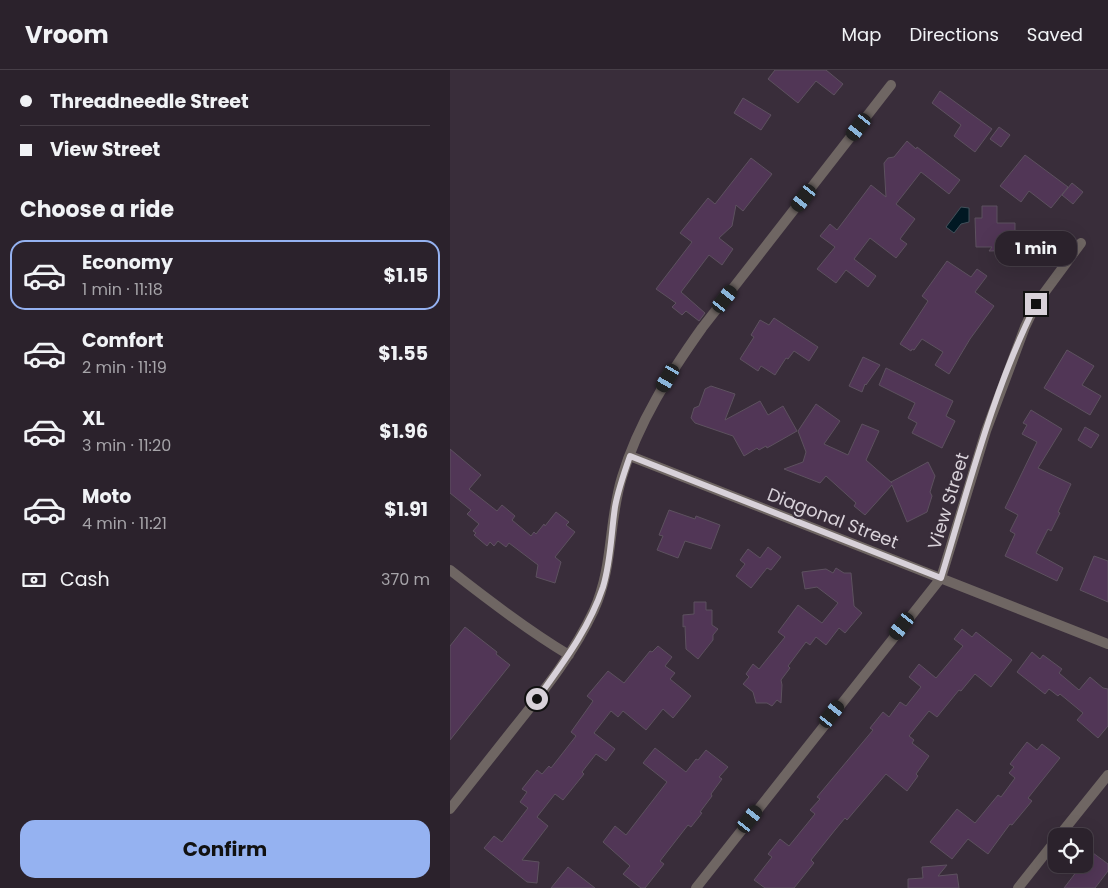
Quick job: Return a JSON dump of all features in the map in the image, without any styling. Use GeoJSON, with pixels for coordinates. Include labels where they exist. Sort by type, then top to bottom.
{"type":"FeatureCollection","features":[{"type":"Feature","properties":{"kind":"street"},"geometry":{"type":"LineString","coordinates":[[450,809],[537,699],[569,655],[584,629],[603,586],[608,566],[615,506],[622,477],[659,394],[678,361],[891,85]]}},
{"type":"Feature","properties":{"kind":"street","name":"View Street"},"geometry":{"type":"LineString","coordinates":[[696,888],[941,578],[986,430],[1025,327],[1036,304],[1080,243]]}},
{"type":"Feature","properties":{"kind":"street","name":"Diagonal Street"},"geometry":{"type":"LineString","coordinates":[[630,456],[1108,644]]}},
{"type":"Feature","properties":{"kind":"street"},"geometry":{"type":"LineString","coordinates":[[450,570],[546,642],[569,655]]}},
{"type":"Feature","properties":{"kind":"street"},"geometry":{"type":"LineString","coordinates":[[1065,828],[1108,775]]}},
{"type":"Feature","properties":{"kind":"street"},"geometry":{"type":"LineString","coordinates":[[1018,888],[1048,850]]}},
{"type":"Feature","properties":{"kind":"water"},"geometry":{"type":"Polygon","coordinates":[[[961,207],[969,208],[969,222],[961,224],[954,233],[946,227],[961,207]]]}},
{"type":"Feature","properties":{"kind":"building"},"geometry":{"type":"Polygon","coordinates":[[[775,70],[826,70],[843,84],[834,95],[816,81],[798,103],[768,79],[775,70]]]}},
{"type":"Feature","properties":{"kind":"building"},"geometry":{"type":"Polygon","coordinates":[[[940,91],[992,129],[975,152],[954,136],[961,125],[932,103],[940,91]]]}},
{"type":"Feature","properties":{"kind":"building"},"geometry":{"type":"Polygon","coordinates":[[[743,98],[771,115],[761,130],[734,113],[743,98]]]}},
{"type":"Feature","properties":{"kind":"building"},"geometry":{"type":"Polygon","coordinates":[[[999,127],[1010,135],[1001,147],[990,139],[999,127]]]}},
{"type":"Feature","properties":{"kind":"building"},"geometry":{"type":"Polygon","coordinates":[[[907,141],[960,180],[949,194],[921,172],[896,204],[915,219],[900,239],[907,244],[896,258],[870,238],[854,259],[876,276],[868,287],[846,270],[836,283],[817,269],[835,247],[820,236],[830,224],[837,230],[871,185],[886,197],[884,163],[888,158],[894,157],[907,141]]]}},
{"type":"Feature","properties":{"kind":"building"},"geometry":{"type":"Polygon","coordinates":[[[1025,155],[1068,187],[1051,208],[1029,191],[1021,202],[1000,186],[1025,155]]]}},
{"type":"Feature","properties":{"kind":"building"},"geometry":{"type":"Polygon","coordinates":[[[751,158],[772,174],[743,211],[736,205],[732,226],[719,238],[733,249],[722,265],[709,255],[681,292],[705,313],[699,321],[686,311],[682,315],[672,307],[676,303],[656,289],[692,242],[680,233],[708,198],[715,204],[751,158]]]}},
{"type":"Feature","properties":{"kind":"building"},"geometry":{"type":"Polygon","coordinates":[[[1072,183],[1083,192],[1073,204],[1062,195],[1072,183]]]}},
{"type":"Feature","properties":{"kind":"building"},"geometry":{"type":"Polygon","coordinates":[[[982,206],[997,206],[997,223],[1015,223],[1015,234],[1028,233],[1029,250],[989,251],[992,247],[976,247],[975,218],[982,218],[982,206]]]}},
{"type":"Feature","properties":{"kind":"building"},"geometry":{"type":"Polygon","coordinates":[[[947,261],[971,277],[977,269],[987,276],[975,292],[994,306],[970,339],[949,374],[935,365],[943,352],[922,339],[914,350],[912,349],[911,351],[900,344],[928,301],[922,296],[947,261]]]}},
{"type":"Feature","properties":{"kind":"building"},"geometry":{"type":"Polygon","coordinates":[[[774,318],[818,347],[809,361],[794,351],[788,359],[786,358],[775,375],[761,366],[758,371],[740,359],[754,337],[751,335],[760,320],[769,325],[774,318]]]}},
{"type":"Feature","properties":{"kind":"building"},"geometry":{"type":"Polygon","coordinates":[[[1067,350],[1094,366],[1082,385],[1101,396],[1090,415],[1044,388],[1067,350]]]}},
{"type":"Feature","properties":{"kind":"building"},"geometry":{"type":"Polygon","coordinates":[[[863,357],[880,365],[865,384],[862,392],[849,386],[863,357]]]}},
{"type":"Feature","properties":{"kind":"building"},"geometry":{"type":"Polygon","coordinates":[[[886,368],[953,401],[946,416],[955,421],[942,448],[912,433],[917,423],[908,418],[915,403],[879,385],[886,368]]]}},
{"type":"Feature","properties":{"kind":"building"},"geometry":{"type":"Polygon","coordinates":[[[711,386],[735,394],[725,420],[760,401],[768,415],[783,406],[797,431],[767,448],[766,446],[759,450],[757,448],[744,456],[733,436],[695,423],[691,418],[694,408],[699,406],[705,389],[711,386]]]}},
{"type":"Feature","properties":{"kind":"building"},"geometry":{"type":"Polygon","coordinates":[[[816,404],[840,421],[824,444],[848,455],[862,424],[879,431],[866,460],[892,483],[928,462],[935,476],[927,512],[907,522],[892,485],[865,515],[854,506],[856,503],[826,476],[820,483],[784,469],[803,462],[806,452],[798,431],[816,404]]]}},
{"type":"Feature","properties":{"kind":"building"},"geometry":{"type":"Polygon","coordinates":[[[1031,410],[1062,429],[1038,468],[1071,484],[1051,531],[1048,529],[1036,553],[1063,568],[1057,581],[1005,556],[1015,534],[1010,531],[1018,515],[1005,508],[1037,442],[1022,434],[1027,425],[1023,423],[1031,410]]]}},
{"type":"Feature","properties":{"kind":"building"},"geometry":{"type":"Polygon","coordinates":[[[1085,427],[1099,435],[1091,448],[1078,440],[1085,427]]]}},
{"type":"Feature","properties":{"kind":"building"},"geometry":{"type":"Polygon","coordinates":[[[450,449],[481,475],[469,489],[497,511],[502,505],[515,516],[512,520],[531,536],[534,532],[536,534],[544,524],[545,526],[556,512],[569,522],[566,525],[575,532],[555,557],[561,562],[555,583],[536,577],[538,565],[509,543],[506,547],[498,541],[494,546],[490,542],[487,546],[474,535],[476,533],[473,531],[479,524],[467,514],[471,510],[450,493],[450,449]]]}},
{"type":"Feature","properties":{"kind":"building"},"geometry":{"type":"Polygon","coordinates":[[[669,510],[695,519],[696,516],[720,525],[711,549],[685,541],[678,558],[657,550],[663,536],[659,535],[669,510]]]}},
{"type":"Feature","properties":{"kind":"building"},"geometry":{"type":"Polygon","coordinates":[[[768,547],[781,557],[771,570],[767,568],[751,588],[736,576],[745,564],[740,560],[748,549],[760,558],[768,547]]]}},
{"type":"Feature","properties":{"kind":"building"},"geometry":{"type":"Polygon","coordinates":[[[1094,556],[1108,561],[1108,602],[1080,590],[1094,556]]]}},
{"type":"Feature","properties":{"kind":"building"},"geometry":{"type":"Polygon","coordinates":[[[836,568],[844,573],[851,573],[854,606],[862,613],[845,633],[839,628],[826,645],[816,637],[810,645],[806,642],[788,666],[790,668],[781,680],[781,703],[777,700],[772,706],[767,703],[756,703],[753,692],[743,684],[749,677],[746,674],[753,664],[759,669],[785,637],[778,632],[798,605],[822,623],[838,603],[817,587],[805,589],[802,572],[826,569],[833,573],[836,568]]]}},
{"type":"Feature","properties":{"kind":"building"},"geometry":{"type":"Polygon","coordinates":[[[694,602],[706,602],[706,610],[712,610],[712,625],[718,629],[713,635],[713,640],[698,659],[686,649],[685,626],[683,627],[683,615],[694,614],[694,602]]]}},
{"type":"Feature","properties":{"kind":"building"},"geometry":{"type":"Polygon","coordinates":[[[465,627],[497,652],[496,654],[510,665],[450,740],[450,646],[465,627]]]}},
{"type":"Feature","properties":{"kind":"building"},"geometry":{"type":"Polygon","coordinates":[[[962,629],[972,637],[976,632],[1012,660],[991,687],[975,674],[937,717],[929,711],[909,736],[914,740],[912,743],[929,756],[907,791],[886,774],[847,820],[845,818],[835,830],[811,860],[814,863],[794,888],[765,888],[754,880],[772,857],[768,854],[780,839],[789,846],[815,814],[810,810],[820,799],[817,797],[873,730],[870,728],[883,712],[889,717],[900,702],[906,706],[921,687],[909,677],[919,664],[936,678],[963,646],[954,639],[962,629]]]}},
{"type":"Feature","properties":{"kind":"building"},"geometry":{"type":"Polygon","coordinates":[[[658,646],[672,657],[665,666],[675,673],[670,679],[691,696],[673,718],[663,709],[646,730],[623,711],[618,717],[611,711],[594,733],[615,749],[606,761],[596,754],[582,772],[584,774],[563,800],[555,794],[537,817],[548,826],[522,860],[539,862],[537,883],[527,882],[484,848],[494,836],[502,842],[528,808],[520,802],[527,792],[522,789],[537,770],[542,774],[549,766],[551,768],[576,736],[571,732],[593,701],[587,696],[608,671],[624,683],[650,651],[652,652],[658,646]]]}},
{"type":"Feature","properties":{"kind":"building"},"geometry":{"type":"Polygon","coordinates":[[[1032,652],[1040,659],[1043,655],[1062,669],[1059,673],[1079,690],[1090,677],[1103,688],[1108,689],[1108,726],[1098,738],[1077,720],[1083,713],[1060,694],[1058,696],[1049,689],[1045,694],[1017,672],[1032,652]]]}},
{"type":"Feature","properties":{"kind":"building"},"geometry":{"type":"Polygon","coordinates":[[[1027,742],[1037,750],[1042,744],[1060,758],[1028,798],[1032,801],[1012,825],[1010,824],[988,854],[968,839],[952,859],[930,842],[957,809],[975,823],[998,795],[1001,797],[1015,778],[1009,773],[1014,767],[1010,764],[1027,742]]]}},
{"type":"Feature","properties":{"kind":"building"},"geometry":{"type":"Polygon","coordinates":[[[655,748],[686,772],[706,750],[728,767],[719,777],[722,779],[700,812],[702,813],[691,827],[688,825],[660,861],[664,864],[645,888],[641,888],[623,874],[630,866],[603,842],[615,826],[626,835],[667,782],[643,763],[655,748]]]}},
{"type":"Feature","properties":{"kind":"building"},"geometry":{"type":"Polygon","coordinates":[[[1093,853],[1108,864],[1108,871],[1095,888],[1064,888],[1075,873],[1093,873],[1093,853]]]}},
{"type":"Feature","properties":{"kind":"building"},"geometry":{"type":"Polygon","coordinates":[[[947,865],[938,876],[957,874],[959,888],[908,888],[908,879],[923,878],[922,867],[947,865]]]}},
{"type":"Feature","properties":{"kind":"building"},"geometry":{"type":"Polygon","coordinates":[[[568,867],[595,888],[551,888],[568,867]]]}},
{"type":"Feature","properties":{"kind":"route"},"geometry":{"type":"LineString","coordinates":[[537,699],[569,655],[594,609],[603,586],[608,566],[615,506],[622,477],[630,456],[941,578],[986,430],[1025,327],[1036,304]]}}]}
